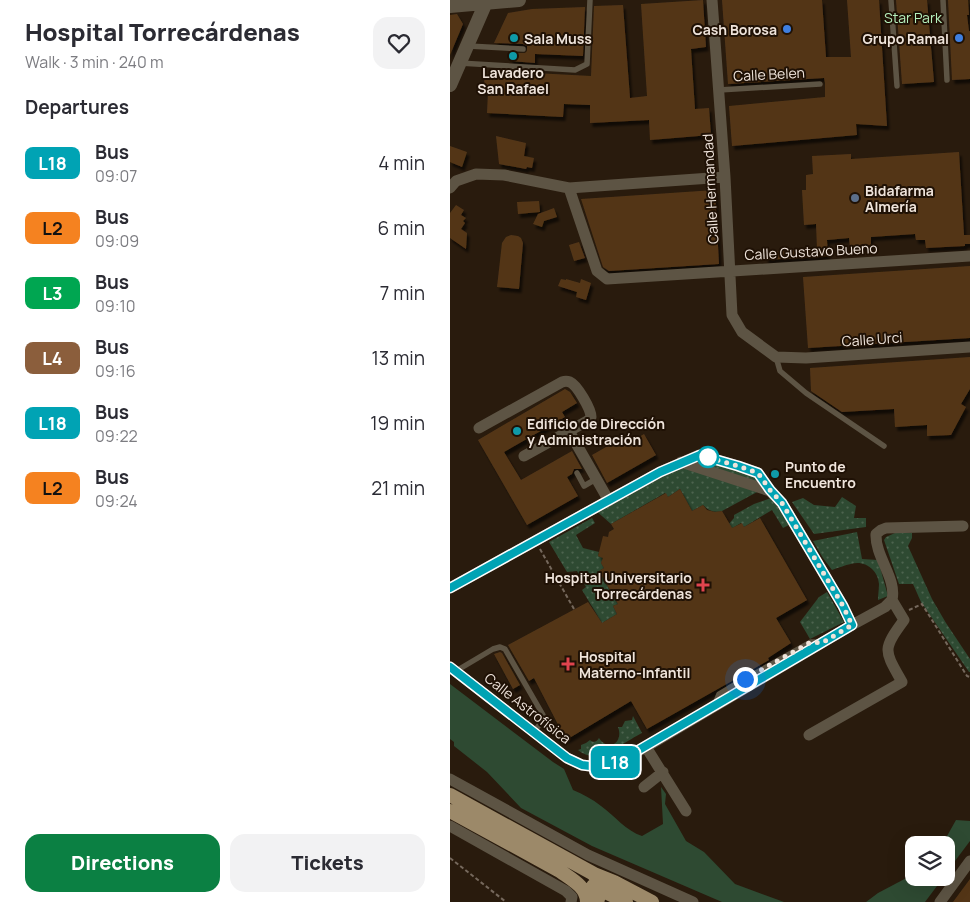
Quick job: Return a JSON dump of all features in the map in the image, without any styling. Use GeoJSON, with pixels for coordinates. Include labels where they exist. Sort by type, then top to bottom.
{"type":"FeatureCollection","features":[{"type":"Feature","properties":{"kind":"main road"},"geometry":{"type":"LineString","coordinates":[[450,795],[594,874],[652,902]]}},
{"type":"Feature","properties":{"kind":"main road"},"geometry":{"type":"LineString","coordinates":[[450,811],[560,871],[598,898],[626,902]]}},
{"type":"Feature","properties":{"kind":"main road"},"geometry":{"type":"LineString","coordinates":[[560,871],[582,889],[586,894],[587,902]]}},
{"type":"Feature","properties":{"kind":"main road"},"geometry":{"type":"LineString","coordinates":[[594,874],[598,883],[598,898]]}},
{"type":"Feature","properties":{"kind":"main road"},"geometry":{"type":"LineString","coordinates":[[598,898],[620,902]]}},
{"type":"Feature","properties":{"kind":"street"},"geometry":{"type":"LineString","coordinates":[[450,6],[489,1],[520,0]]}},
{"type":"Feature","properties":{"kind":"street","name":"Calle Hermandad"},"geometry":{"type":"LineString","coordinates":[[712,0],[725,177],[732,315],[742,332],[776,356]]}},
{"type":"Feature","properties":{"kind":"street"},"geometry":{"type":"LineString","coordinates":[[450,85],[489,1]]}},
{"type":"Feature","properties":{"kind":"street"},"geometry":{"type":"LineString","coordinates":[[450,188],[456,181],[476,174],[504,175],[569,188],[725,177]]}},
{"type":"Feature","properties":{"kind":"street","name":"Calle Gustavo Bueno"},"geometry":{"type":"LineString","coordinates":[[569,188],[597,271],[607,279],[970,256]]}},
{"type":"Feature","properties":{"kind":"street","name":"Calle Urci"},"geometry":{"type":"LineString","coordinates":[[776,356],[806,358],[970,347]]}},
{"type":"Feature","properties":{"kind":"street"},"geometry":{"type":"LineString","coordinates":[[479,428],[562,382],[568,381],[573,384],[591,410],[589,420],[524,456]]}},
{"type":"Feature","properties":{"kind":"street"},"geometry":{"type":"LineString","coordinates":[[569,431],[609,501]]}},
{"type":"Feature","properties":{"kind":"street"},"geometry":{"type":"LineString","coordinates":[[450,588],[660,472],[700,455],[758,473],[782,503],[843,606],[852,625]]}},
{"type":"Feature","properties":{"kind":"street"},"geometry":{"type":"LineString","coordinates":[[809,735],[902,682],[889,659],[888,644],[904,620],[892,600],[894,593],[892,584],[879,551],[876,534],[886,528],[968,525]]}},
{"type":"Feature","properties":{"kind":"street","name":"Calle Astrofísica"},"geometry":{"type":"LineString","coordinates":[[453,669],[567,758],[582,765],[598,767],[608,765],[646,747],[885,607],[892,600]]}},
{"type":"Feature","properties":{"kind":"street"},"geometry":{"type":"LineString","coordinates":[[646,747],[686,811]]}},
{"type":"Feature","properties":{"kind":"street"},"geometry":{"type":"LineString","coordinates":[[644,787],[662,772]]}},
{"type":"Feature","properties":{"kind":"street"},"geometry":{"type":"LineString","coordinates":[[450,779],[588,855],[694,902]]}},
{"type":"Feature","properties":{"kind":"street"},"geometry":{"type":"LineString","coordinates":[[450,826],[566,891],[572,897],[570,902]]}},
{"type":"Feature","properties":{"kind":"street"},"geometry":{"type":"LineString","coordinates":[[940,902],[970,861]]}},
{"type":"Feature","properties":{"kind":"lane"},"geometry":{"type":"LineString","coordinates":[[460,63],[576,70],[586,64],[590,0]]}},
{"type":"Feature","properties":{"kind":"lane"},"geometry":{"type":"LineString","coordinates":[[891,0],[897,86]]}},
{"type":"Feature","properties":{"kind":"lane"},"geometry":{"type":"LineString","coordinates":[[943,0],[946,80]]}},
{"type":"Feature","properties":{"kind":"lane"},"geometry":{"type":"LineString","coordinates":[[467,46],[523,49]]}},
{"type":"Feature","properties":{"kind":"lane","name":"Calle Belen"},"geometry":{"type":"LineString","coordinates":[[719,90],[820,84]]}},
{"type":"Feature","properties":{"kind":"lane"},"geometry":{"type":"LineString","coordinates":[[776,356],[780,371],[806,392],[884,446]]}},
{"type":"Feature","properties":{"kind":"lane"},"geometry":{"type":"LineString","coordinates":[[577,473],[584,486],[596,480]]}},
{"type":"Feature","properties":{"kind":"lane"},"geometry":{"type":"LineString","coordinates":[[453,669],[493,649],[500,647],[505,649],[543,715],[534,732]]}},
{"type":"Feature","properties":{"kind":"path"},"geometry":{"type":"LineString","coordinates":[[535,541],[574,609]]}},
{"type":"Feature","properties":{"kind":"path"},"geometry":{"type":"LineString","coordinates":[[900,614],[922,604],[967,676],[970,677]]}},
{"type":"Feature","properties":{"kind":"path"},"geometry":{"type":"LineString","coordinates":[[450,858],[506,902]]}},
{"type":"Feature","properties":{"kind":"green space"},"geometry":{"type":"Polygon","coordinates":[[[699,455],[758,473],[759,491],[722,511],[714,512],[703,505],[692,511],[680,489],[668,497],[665,493],[611,524],[594,509],[699,455]]]}},
{"type":"Feature","properties":{"kind":"green space"},"geometry":{"type":"Polygon","coordinates":[[[842,497],[856,506],[854,518],[866,518],[866,527],[814,534],[792,502],[803,498],[814,505],[835,507],[842,497]]]}},
{"type":"Feature","properties":{"kind":"green space"},"geometry":{"type":"Polygon","coordinates":[[[771,498],[791,524],[783,528],[772,510],[744,527],[741,523],[729,530],[727,526],[734,518],[734,515],[754,504],[771,498]]]}},
{"type":"Feature","properties":{"kind":"green space"},"geometry":{"type":"Polygon","coordinates":[[[592,518],[595,523],[576,535],[583,548],[599,552],[598,556],[603,558],[601,563],[604,568],[599,571],[618,604],[613,606],[617,614],[602,623],[582,590],[586,587],[577,571],[567,572],[549,542],[592,518]]]}},
{"type":"Feature","properties":{"kind":"green space"},"geometry":{"type":"Polygon","coordinates":[[[857,532],[862,559],[878,560],[888,596],[878,600],[878,579],[870,567],[856,563],[832,570],[813,541],[857,532]]]}},
{"type":"Feature","properties":{"kind":"green space"},"geometry":{"type":"Polygon","coordinates":[[[895,533],[912,533],[908,546],[932,599],[970,659],[970,672],[921,602],[913,584],[899,584],[884,540],[895,533]]]}},
{"type":"Feature","properties":{"kind":"green space"},"geometry":{"type":"Polygon","coordinates":[[[827,592],[844,622],[810,639],[800,622],[819,597],[827,592]]]}},
{"type":"Feature","properties":{"kind":"green space"},"geometry":{"type":"Polygon","coordinates":[[[450,684],[564,769],[573,790],[594,801],[636,834],[642,836],[663,824],[661,787],[666,794],[665,804],[686,841],[704,852],[735,884],[784,902],[722,902],[592,846],[521,808],[487,772],[454,746],[454,742],[450,739],[450,684]]]}},
{"type":"Feature","properties":{"kind":"green space"},"geometry":{"type":"Polygon","coordinates":[[[633,716],[642,733],[599,755],[588,755],[578,750],[581,749],[581,745],[590,740],[592,742],[596,741],[599,738],[607,744],[614,744],[619,737],[618,727],[622,727],[625,721],[632,720],[633,716]]]}},
{"type":"Feature","properties":{"kind":"green space"},"geometry":{"type":"Polygon","coordinates":[[[956,820],[970,821],[970,841],[955,861],[955,836],[947,836],[956,820]]]}},
{"type":"Feature","properties":{"kind":"green space"},"geometry":{"type":"Polygon","coordinates":[[[905,879],[905,886],[937,886],[925,902],[866,902],[878,893],[905,879]]]}},
{"type":"Feature","properties":{"kind":"building"},"geometry":{"type":"Polygon","coordinates":[[[703,0],[706,47],[691,49],[695,109],[709,108],[711,135],[650,140],[649,120],[590,123],[590,105],[564,104],[563,117],[487,113],[488,92],[483,92],[485,75],[495,76],[495,71],[591,76],[594,6],[623,5],[630,98],[647,96],[641,4],[703,0]]]}},
{"type":"Feature","properties":{"kind":"building"},"geometry":{"type":"Polygon","coordinates":[[[722,0],[822,0],[826,57],[851,57],[847,0],[879,0],[887,126],[856,124],[857,135],[732,146],[729,106],[825,97],[825,83],[824,78],[728,84],[722,0]]]}},
{"type":"Feature","properties":{"kind":"building","name":"Star Park"},"geometry":{"type":"Polygon","coordinates":[[[896,0],[927,0],[934,82],[902,84],[896,0]]]}},
{"type":"Feature","properties":{"kind":"building","name":"Grupo Ramal"},"geometry":{"type":"Polygon","coordinates":[[[948,0],[968,0],[970,79],[952,80],[948,0]]]}},
{"type":"Feature","properties":{"kind":"building"},"geometry":{"type":"Polygon","coordinates":[[[585,7],[583,56],[535,54],[535,63],[510,61],[510,53],[525,53],[527,46],[523,44],[494,43],[508,13],[532,9],[585,7]]]}},
{"type":"Feature","properties":{"kind":"building"},"geometry":{"type":"Polygon","coordinates":[[[457,14],[463,24],[450,55],[450,15],[457,14]]]}},
{"type":"Feature","properties":{"kind":"building"},"geometry":{"type":"Polygon","coordinates":[[[496,136],[526,143],[524,156],[534,158],[532,168],[527,167],[526,169],[499,164],[496,136]]]}},
{"type":"Feature","properties":{"kind":"building"},"geometry":{"type":"Polygon","coordinates":[[[450,146],[467,152],[462,167],[450,162],[450,146]]]}},
{"type":"Feature","properties":{"kind":"building"},"geometry":{"type":"Polygon","coordinates":[[[959,152],[964,235],[970,235],[970,244],[965,244],[965,246],[926,248],[925,240],[916,240],[915,234],[871,237],[871,247],[850,248],[849,238],[827,240],[828,256],[766,260],[765,252],[817,249],[816,224],[804,225],[802,190],[806,190],[806,175],[813,174],[812,156],[851,154],[851,159],[959,152]]]}},
{"type":"Feature","properties":{"kind":"building"},"geometry":{"type":"Polygon","coordinates":[[[715,190],[719,264],[609,271],[603,267],[581,199],[715,190]]]}},
{"type":"Feature","properties":{"kind":"building"},"geometry":{"type":"Polygon","coordinates":[[[539,201],[540,212],[518,214],[517,202],[539,201]]]}},
{"type":"Feature","properties":{"kind":"building"},"geometry":{"type":"Polygon","coordinates":[[[456,205],[464,210],[461,215],[466,218],[461,229],[467,233],[466,249],[450,238],[450,213],[456,205]]]}},
{"type":"Feature","properties":{"kind":"building"},"geometry":{"type":"Polygon","coordinates":[[[554,208],[557,217],[544,221],[542,227],[533,224],[538,214],[554,208]]]}},
{"type":"Feature","properties":{"kind":"building"},"geometry":{"type":"Polygon","coordinates":[[[511,235],[521,238],[523,243],[519,289],[497,287],[502,243],[506,237],[511,235]]]}},
{"type":"Feature","properties":{"kind":"building"},"geometry":{"type":"Polygon","coordinates":[[[579,242],[585,258],[574,261],[569,245],[579,242]]]}},
{"type":"Feature","properties":{"kind":"building"},"geometry":{"type":"Polygon","coordinates":[[[970,266],[970,338],[808,348],[803,277],[970,266]]]}},
{"type":"Feature","properties":{"kind":"building"},"geometry":{"type":"Polygon","coordinates":[[[561,279],[580,283],[581,279],[591,283],[586,300],[576,297],[577,292],[558,286],[561,279]]]}},
{"type":"Feature","properties":{"kind":"building"},"geometry":{"type":"Polygon","coordinates":[[[970,357],[970,389],[961,404],[966,407],[951,435],[927,436],[927,425],[895,427],[894,409],[842,412],[811,391],[810,368],[970,357]]]}},
{"type":"Feature","properties":{"kind":"building"},"geometry":{"type":"Polygon","coordinates":[[[565,389],[570,392],[577,403],[562,412],[565,417],[504,452],[521,480],[572,451],[582,469],[574,469],[572,474],[567,477],[578,496],[527,525],[478,440],[565,389]]]}},
{"type":"Feature","properties":{"kind":"building"},"geometry":{"type":"Polygon","coordinates":[[[629,434],[634,440],[644,434],[656,455],[607,483],[592,455],[629,434]]]}},
{"type":"Feature","properties":{"kind":"building","name":"Hospital Universitario Torrecárdenas"},"geometry":{"type":"Polygon","coordinates":[[[680,489],[692,511],[703,505],[707,510],[722,511],[732,528],[742,523],[744,527],[760,518],[807,600],[776,618],[791,643],[768,658],[769,660],[647,729],[631,701],[566,740],[534,678],[529,681],[508,645],[588,602],[602,623],[617,614],[613,606],[618,604],[599,571],[604,568],[601,563],[603,558],[598,556],[603,536],[608,537],[609,532],[614,529],[611,524],[666,493],[668,497],[680,489]]]}},
{"type":"Feature","properties":{"kind":"building"},"geometry":{"type":"Polygon","coordinates":[[[500,652],[520,685],[513,689],[494,654],[500,652]]]}},
{"type":"Feature","properties":{"kind":"building"},"geometry":{"type":"Polygon","coordinates":[[[970,879],[970,902],[953,902],[970,879]]]}},
{"type":"Feature","properties":{"kind":"bus line","name":"L18"},"geometry":{"type":"LineString","coordinates":[[450,588],[660,472],[700,455],[758,473],[782,503],[843,606],[852,625],[646,747],[608,765],[598,767],[582,765],[567,758],[450,667]]}},
{"type":"Feature","properties":{"kind":"place","name":"Cash Borosa"},"geometry":{"type":"Point","coordinates":[787,29]}},
{"type":"Feature","properties":{"kind":"place","name":"Sala Muss"},"geometry":{"type":"Point","coordinates":[514,38]}},
{"type":"Feature","properties":{"kind":"place","name":"Grupo Ramal"},"geometry":{"type":"Point","coordinates":[959,38]}},
{"type":"Feature","properties":{"kind":"place","name":"Lavadero San Rafael"},"geometry":{"type":"Point","coordinates":[513,56]}},
{"type":"Feature","properties":{"kind":"place","name":"Bidafarma Almería"},"geometry":{"type":"Point","coordinates":[855,198]}},
{"type":"Feature","properties":{"kind":"place","name":"Edificio de Dirección y Administración"},"geometry":{"type":"Point","coordinates":[517,431]}},
{"type":"Feature","properties":{"kind":"place","name":"Punto de Encuentro"},"geometry":{"type":"Point","coordinates":[775,474]}},
{"type":"Feature","properties":{"kind":"place","name":"Hospital Universitario Torrecárdenas"},"geometry":{"type":"Point","coordinates":[703,585]}},
{"type":"Feature","properties":{"kind":"place","name":"Hospital Materno-Infantil"},"geometry":{"type":"Point","coordinates":[568,664]}},
{"type":"Feature","properties":{"kind":"route"},"geometry":{"type":"LineString","coordinates":[[708,457],[700,455],[758,473],[782,503],[843,606],[852,625],[822,643],[811,642],[745,679]]}}]}
